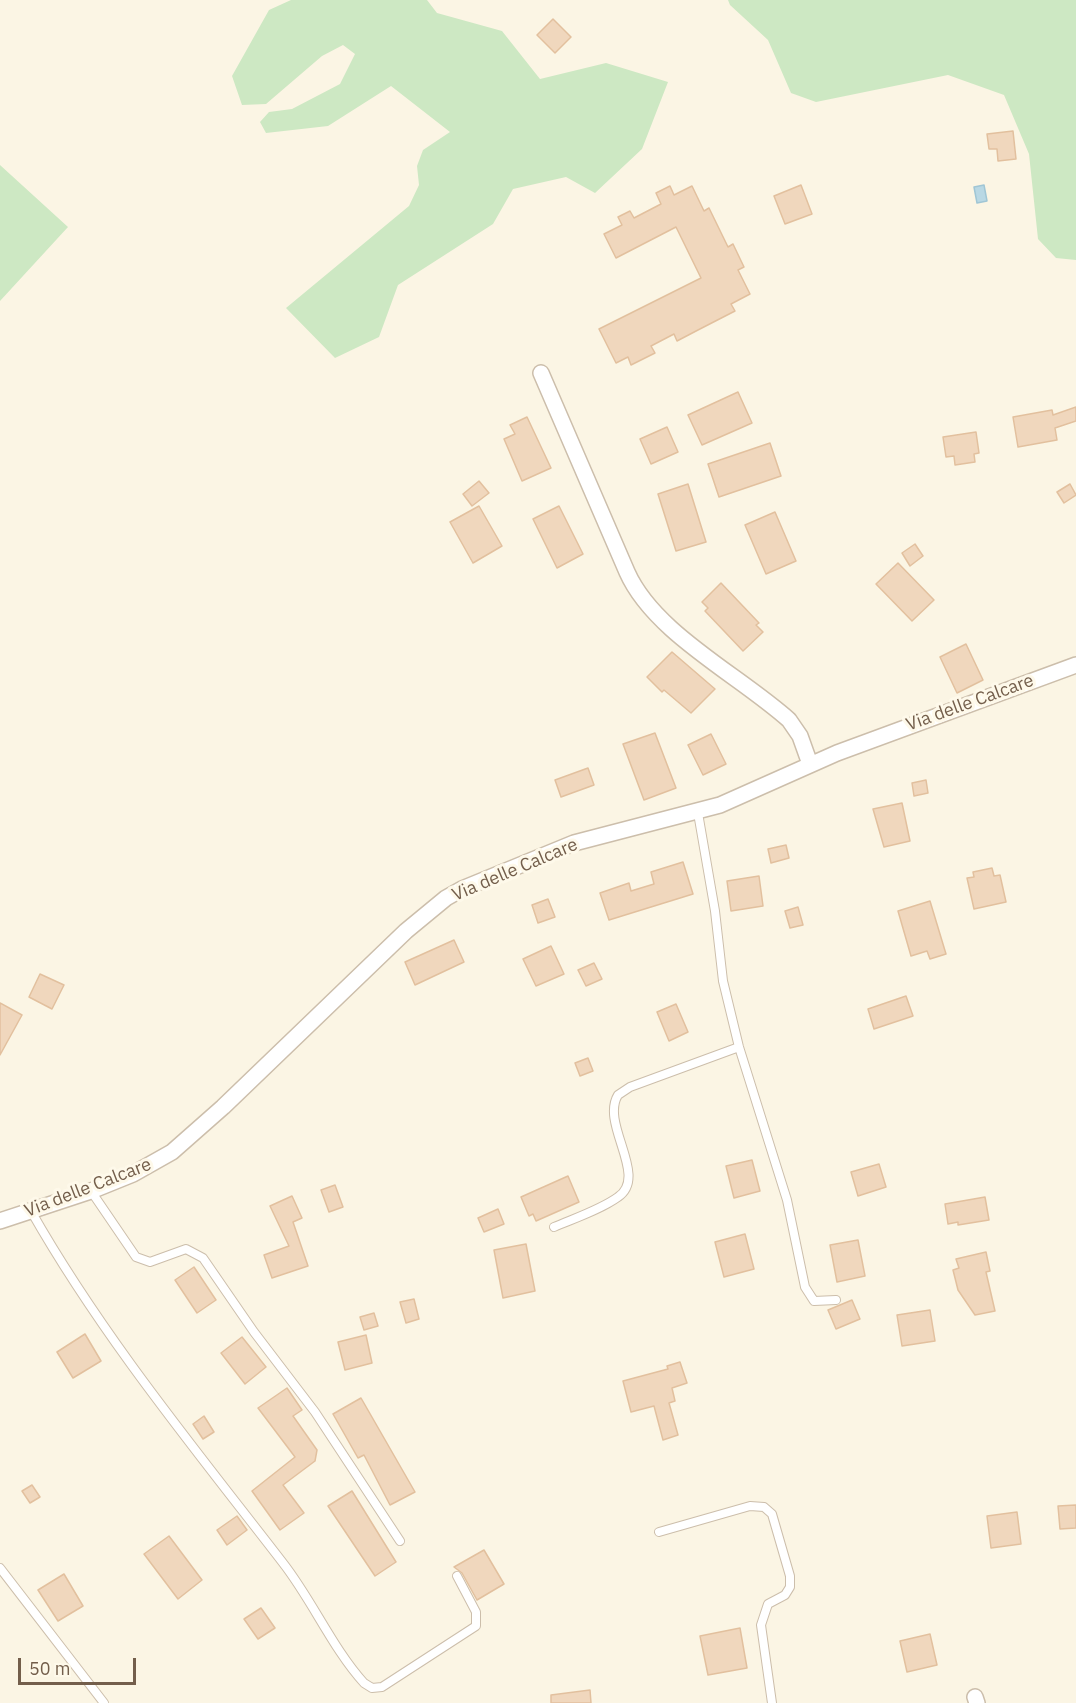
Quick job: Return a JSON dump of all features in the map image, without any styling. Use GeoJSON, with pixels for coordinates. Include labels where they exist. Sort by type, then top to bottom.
{"type":"FeatureCollection","features":[{"type":"Feature","properties":{"kind":"street"},"geometry":{"type":"LineString","coordinates":[[541,373],[635,589],[648,607],[664,622],[789,720],[800,735],[810,764]]}},
{"type":"Feature","properties":{"kind":"street","name":"Via delle Calcare"},"geometry":{"type":"LineString","coordinates":[[0,1221],[91,1191],[133,1174],[177,1147],[406,931],[446,898],[564,847],[698,813],[742,797],[810,764],[1076,665]]}},
{"type":"Feature","properties":{"kind":"lane"},"geometry":{"type":"LineString","coordinates":[[698,813],[715,911],[721,970],[739,1047],[787,1200],[806,1291],[811,1299],[819,1303],[836,1300]]}},
{"type":"Feature","properties":{"kind":"lane"},"geometry":{"type":"LineString","coordinates":[[554,1227],[616,1199],[627,1188],[629,1173],[613,1114],[618,1095],[630,1086],[739,1047]]}},
{"type":"Feature","properties":{"kind":"lane"},"geometry":{"type":"LineString","coordinates":[[91,1191],[132,1253],[141,1260],[155,1261],[186,1249],[203,1258],[315,1412],[400,1541]]}},
{"type":"Feature","properties":{"kind":"lane"},"geometry":{"type":"LineString","coordinates":[[31,1211],[64,1269],[210,1469],[285,1565],[364,1683],[372,1688],[382,1687],[476,1626],[476,1612],[457,1576]]}},
{"type":"Feature","properties":{"kind":"lane"},"geometry":{"type":"LineString","coordinates":[[659,1532],[750,1506],[764,1507],[772,1514],[790,1582],[785,1595],[768,1604],[762,1620],[772,1703]]}},
{"type":"Feature","properties":{"kind":"lane"},"geometry":{"type":"LineString","coordinates":[[0,1568],[104,1703]]}},
{"type":"Feature","properties":{"kind":"green space"},"geometry":{"type":"Polygon","coordinates":[[[291,0],[427,0],[437,13],[502,31],[540,79],[606,63],[668,82],[642,149],[595,193],[566,177],[513,189],[493,224],[398,285],[379,337],[335,358],[286,308],[409,206],[419,185],[417,166],[423,150],[450,132],[391,86],[328,126],[266,133],[260,122],[269,112],[292,109],[340,84],[355,54],[343,45],[322,56],[266,104],[242,105],[232,76],[269,10],[291,0]]]}},
{"type":"Feature","properties":{"kind":"green space"},"geometry":{"type":"Polygon","coordinates":[[[728,0],[1076,0],[1076,260],[1056,258],[1038,239],[1029,154],[1004,95],[948,75],[816,102],[791,93],[768,40],[730,5],[728,0]]]}},
{"type":"Feature","properties":{"kind":"green space"},"geometry":{"type":"Polygon","coordinates":[[[0,165],[68,227],[0,301],[0,165]]]}},
{"type":"Feature","properties":{"kind":"water"},"geometry":{"type":"Polygon","coordinates":[[[984,185],[987,201],[977,203],[974,187],[984,185]]]}},
{"type":"Feature","properties":{"kind":"building"},"geometry":{"type":"Polygon","coordinates":[[[553,19],[571,37],[555,53],[537,35],[553,19]]]}},
{"type":"Feature","properties":{"kind":"building"},"geometry":{"type":"Polygon","coordinates":[[[1013,131],[1016,159],[998,161],[997,149],[989,149],[987,134],[1013,131]]]}},
{"type":"Feature","properties":{"kind":"building"},"geometry":{"type":"Polygon","coordinates":[[[801,185],[812,214],[785,224],[774,196],[801,185]]]}},
{"type":"Feature","properties":{"kind":"building"},"geometry":{"type":"Polygon","coordinates":[[[670,186],[674,195],[692,186],[704,211],[709,208],[728,247],[733,244],[744,267],[738,270],[750,294],[731,304],[735,311],[677,341],[674,334],[651,346],[655,353],[631,365],[628,357],[616,363],[599,329],[701,278],[676,227],[616,258],[604,234],[622,225],[618,217],[630,211],[634,218],[661,204],[656,193],[670,186]]]}},
{"type":"Feature","properties":{"kind":"building"},"geometry":{"type":"Polygon","coordinates":[[[738,392],[752,423],[702,445],[688,415],[738,392]]]}},
{"type":"Feature","properties":{"kind":"building"},"geometry":{"type":"Polygon","coordinates":[[[1076,407],[1076,421],[1055,428],[1057,440],[1018,447],[1013,417],[1052,410],[1053,415],[1076,407]]]}},
{"type":"Feature","properties":{"kind":"building"},"geometry":{"type":"Polygon","coordinates":[[[527,417],[551,468],[522,481],[504,439],[515,434],[510,425],[527,417]]]}},
{"type":"Feature","properties":{"kind":"building"},"geometry":{"type":"Polygon","coordinates":[[[667,427],[678,452],[651,464],[640,439],[667,427]]]}},
{"type":"Feature","properties":{"kind":"building"},"geometry":{"type":"Polygon","coordinates":[[[976,432],[979,453],[974,454],[975,462],[955,465],[954,456],[946,457],[943,437],[976,432]]]}},
{"type":"Feature","properties":{"kind":"building"},"geometry":{"type":"Polygon","coordinates":[[[770,443],[781,476],[719,497],[708,464],[770,443]]]}},
{"type":"Feature","properties":{"kind":"building"},"geometry":{"type":"Polygon","coordinates":[[[479,481],[489,493],[472,506],[463,494],[479,481]]]}},
{"type":"Feature","properties":{"kind":"building"},"geometry":{"type":"Polygon","coordinates":[[[688,484],[706,542],[676,551],[658,494],[688,484]]]}},
{"type":"Feature","properties":{"kind":"building"},"geometry":{"type":"Polygon","coordinates":[[[1070,484],[1076,495],[1064,503],[1057,492],[1070,484]]]}},
{"type":"Feature","properties":{"kind":"building"},"geometry":{"type":"Polygon","coordinates":[[[479,506],[502,546],[473,563],[450,522],[479,506]]]}},
{"type":"Feature","properties":{"kind":"building"},"geometry":{"type":"Polygon","coordinates":[[[559,506],[583,554],[557,568],[533,519],[559,506]]]}},
{"type":"Feature","properties":{"kind":"building"},"geometry":{"type":"Polygon","coordinates":[[[775,512],[796,561],[766,574],[745,525],[775,512]]]}},
{"type":"Feature","properties":{"kind":"building"},"geometry":{"type":"Polygon","coordinates":[[[915,544],[923,556],[910,566],[902,553],[915,544]]]}},
{"type":"Feature","properties":{"kind":"building"},"geometry":{"type":"Polygon","coordinates":[[[898,563],[934,600],[912,621],[876,584],[898,563]]]}},
{"type":"Feature","properties":{"kind":"building"},"geometry":{"type":"Polygon","coordinates":[[[721,583],[759,623],[756,625],[763,632],[743,651],[705,611],[708,608],[702,602],[721,583]]]}},
{"type":"Feature","properties":{"kind":"building"},"geometry":{"type":"Polygon","coordinates":[[[966,644],[983,680],[957,693],[940,657],[966,644]]]}},
{"type":"Feature","properties":{"kind":"building"},"geometry":{"type":"Polygon","coordinates":[[[672,652],[715,689],[691,713],[664,690],[662,692],[647,677],[672,652]]]}},
{"type":"Feature","properties":{"kind":"building"},"geometry":{"type":"Polygon","coordinates":[[[655,733],[676,788],[644,800],[623,744],[655,733]]]}},
{"type":"Feature","properties":{"kind":"building"},"geometry":{"type":"Polygon","coordinates":[[[711,734],[726,764],[703,775],[688,745],[711,734]]]}},
{"type":"Feature","properties":{"kind":"building"},"geometry":{"type":"Polygon","coordinates":[[[588,768],[594,785],[561,797],[555,780],[588,768]]]}},
{"type":"Feature","properties":{"kind":"building"},"geometry":{"type":"Polygon","coordinates":[[[926,780],[928,793],[914,796],[912,783],[926,780]]]}},
{"type":"Feature","properties":{"kind":"building"},"geometry":{"type":"Polygon","coordinates":[[[902,803],[910,841],[884,847],[873,809],[902,803]]]}},
{"type":"Feature","properties":{"kind":"building"},"geometry":{"type":"Polygon","coordinates":[[[786,845],[789,858],[771,863],[768,849],[786,845]]]}},
{"type":"Feature","properties":{"kind":"building"},"geometry":{"type":"Polygon","coordinates":[[[683,862],[693,894],[609,920],[600,893],[629,883],[631,891],[654,884],[651,872],[683,862]]]}},
{"type":"Feature","properties":{"kind":"building"},"geometry":{"type":"Polygon","coordinates":[[[992,868],[994,876],[1000,875],[1006,902],[974,909],[967,878],[974,877],[973,872],[992,868]]]}},
{"type":"Feature","properties":{"kind":"building"},"geometry":{"type":"Polygon","coordinates":[[[759,876],[763,906],[731,911],[727,881],[759,876]]]}},
{"type":"Feature","properties":{"kind":"building"},"geometry":{"type":"Polygon","coordinates":[[[548,899],[555,917],[538,923],[532,905],[548,899]]]}},
{"type":"Feature","properties":{"kind":"building"},"geometry":{"type":"Polygon","coordinates":[[[930,901],[946,954],[930,959],[927,951],[911,956],[898,911],[930,901]]]}},
{"type":"Feature","properties":{"kind":"building"},"geometry":{"type":"Polygon","coordinates":[[[798,907],[803,925],[790,928],[785,911],[798,907]]]}},
{"type":"Feature","properties":{"kind":"building"},"geometry":{"type":"Polygon","coordinates":[[[454,940],[464,962],[415,985],[405,962],[454,940]]]}},
{"type":"Feature","properties":{"kind":"building"},"geometry":{"type":"Polygon","coordinates":[[[551,946],[564,974],[536,986],[523,959],[551,946]]]}},
{"type":"Feature","properties":{"kind":"building"},"geometry":{"type":"Polygon","coordinates":[[[594,963],[602,979],[586,986],[578,970],[594,963]]]}},
{"type":"Feature","properties":{"kind":"building"},"geometry":{"type":"Polygon","coordinates":[[[40,974],[64,985],[52,1009],[29,997],[40,974]]]}},
{"type":"Feature","properties":{"kind":"building"},"geometry":{"type":"Polygon","coordinates":[[[906,996],[913,1016],[874,1029],[868,1009],[906,996]]]}},
{"type":"Feature","properties":{"kind":"building"},"geometry":{"type":"Polygon","coordinates":[[[0,1003],[22,1015],[0,1055],[0,1003]]]}},
{"type":"Feature","properties":{"kind":"building"},"geometry":{"type":"Polygon","coordinates":[[[676,1004],[688,1032],[669,1041],[657,1012],[676,1004]]]}},
{"type":"Feature","properties":{"kind":"building"},"geometry":{"type":"Polygon","coordinates":[[[588,1058],[593,1071],[580,1076],[575,1063],[588,1058]]]}},
{"type":"Feature","properties":{"kind":"building"},"geometry":{"type":"Polygon","coordinates":[[[752,1160],[760,1191],[734,1198],[726,1166],[752,1160]]]}},
{"type":"Feature","properties":{"kind":"building"},"geometry":{"type":"Polygon","coordinates":[[[879,1164],[886,1187],[858,1196],[851,1172],[879,1164]]]}},
{"type":"Feature","properties":{"kind":"building"},"geometry":{"type":"Polygon","coordinates":[[[568,1176],[579,1202],[536,1221],[533,1214],[529,1216],[521,1197],[568,1176]]]}},
{"type":"Feature","properties":{"kind":"building"},"geometry":{"type":"Polygon","coordinates":[[[335,1185],[343,1207],[329,1212],[321,1190],[335,1185]]]}},
{"type":"Feature","properties":{"kind":"building"},"geometry":{"type":"Polygon","coordinates":[[[292,1196],[302,1218],[293,1222],[308,1266],[272,1278],[264,1255],[289,1246],[270,1206],[292,1196]]]}},
{"type":"Feature","properties":{"kind":"building"},"geometry":{"type":"Polygon","coordinates":[[[985,1197],[989,1220],[958,1225],[958,1222],[948,1224],[945,1204],[985,1197]]]}},
{"type":"Feature","properties":{"kind":"building"},"geometry":{"type":"Polygon","coordinates":[[[498,1209],[504,1224],[484,1232],[478,1218],[498,1209]]]}},
{"type":"Feature","properties":{"kind":"building"},"geometry":{"type":"Polygon","coordinates":[[[745,1234],[754,1269],[724,1277],[715,1242],[745,1234]]]}},
{"type":"Feature","properties":{"kind":"building"},"geometry":{"type":"Polygon","coordinates":[[[858,1240],[865,1276],[837,1282],[830,1245],[858,1240]]]}},
{"type":"Feature","properties":{"kind":"building"},"geometry":{"type":"Polygon","coordinates":[[[526,1244],[535,1291],[503,1298],[494,1250],[526,1244]]]}},
{"type":"Feature","properties":{"kind":"building"},"geometry":{"type":"Polygon","coordinates":[[[986,1252],[990,1271],[986,1272],[995,1311],[975,1315],[958,1290],[953,1270],[959,1268],[956,1259],[986,1252]]]}},
{"type":"Feature","properties":{"kind":"building"},"geometry":{"type":"Polygon","coordinates":[[[194,1267],[216,1300],[197,1313],[175,1280],[194,1267]]]}},
{"type":"Feature","properties":{"kind":"building"},"geometry":{"type":"Polygon","coordinates":[[[414,1299],[419,1319],[406,1323],[400,1302],[414,1299]]]}},
{"type":"Feature","properties":{"kind":"building"},"geometry":{"type":"Polygon","coordinates":[[[852,1300],[860,1319],[836,1329],[828,1310],[852,1300]]]}},
{"type":"Feature","properties":{"kind":"building"},"geometry":{"type":"Polygon","coordinates":[[[930,1310],[935,1341],[902,1346],[897,1315],[930,1310]]]}},
{"type":"Feature","properties":{"kind":"building"},"geometry":{"type":"Polygon","coordinates":[[[374,1313],[378,1326],[364,1330],[360,1317],[374,1313]]]}},
{"type":"Feature","properties":{"kind":"building"},"geometry":{"type":"Polygon","coordinates":[[[85,1334],[101,1361],[73,1378],[57,1352],[85,1334]]]}},
{"type":"Feature","properties":{"kind":"building"},"geometry":{"type":"Polygon","coordinates":[[[366,1335],[372,1363],[345,1370],[338,1342],[366,1335]]]}},
{"type":"Feature","properties":{"kind":"building"},"geometry":{"type":"Polygon","coordinates":[[[242,1337],[266,1367],[245,1384],[221,1353],[242,1337]]]}},
{"type":"Feature","properties":{"kind":"building"},"geometry":{"type":"Polygon","coordinates":[[[680,1362],[687,1383],[672,1388],[675,1401],[669,1403],[678,1435],[663,1440],[654,1406],[631,1412],[623,1381],[668,1369],[667,1366],[680,1362]]]}},
{"type":"Feature","properties":{"kind":"building"},"geometry":{"type":"Polygon","coordinates":[[[287,1388],[302,1410],[293,1416],[317,1450],[315,1461],[283,1485],[304,1513],[280,1530],[252,1491],[295,1457],[258,1408],[287,1388]]]}},
{"type":"Feature","properties":{"kind":"building"},"geometry":{"type":"Polygon","coordinates":[[[361,1398],[415,1492],[390,1505],[364,1455],[358,1458],[333,1414],[361,1398]]]}},
{"type":"Feature","properties":{"kind":"building"},"geometry":{"type":"Polygon","coordinates":[[[204,1416],[214,1432],[203,1439],[193,1424],[204,1416]]]}},
{"type":"Feature","properties":{"kind":"building"},"geometry":{"type":"Polygon","coordinates":[[[32,1485],[40,1497],[30,1503],[22,1491],[32,1485]]]}},
{"type":"Feature","properties":{"kind":"building"},"geometry":{"type":"Polygon","coordinates":[[[352,1491],[396,1562],[375,1576],[328,1506],[352,1491]]]}},
{"type":"Feature","properties":{"kind":"building"},"geometry":{"type":"Polygon","coordinates":[[[1076,1505],[1076,1528],[1060,1529],[1058,1506],[1076,1505]]]}},
{"type":"Feature","properties":{"kind":"building"},"geometry":{"type":"Polygon","coordinates":[[[1017,1512],[1021,1544],[991,1548],[987,1516],[1017,1512]]]}},
{"type":"Feature","properties":{"kind":"building"},"geometry":{"type":"Polygon","coordinates":[[[237,1516],[247,1530],[227,1545],[217,1530],[237,1516]]]}},
{"type":"Feature","properties":{"kind":"building"},"geometry":{"type":"Polygon","coordinates":[[[169,1536],[202,1580],[178,1599],[144,1554],[169,1536]]]}},
{"type":"Feature","properties":{"kind":"building"},"geometry":{"type":"Polygon","coordinates":[[[484,1550],[504,1584],[477,1600],[462,1573],[454,1567],[484,1550]]]}},
{"type":"Feature","properties":{"kind":"building"},"geometry":{"type":"Polygon","coordinates":[[[64,1574],[83,1606],[58,1621],[38,1590],[64,1574]]]}},
{"type":"Feature","properties":{"kind":"building"},"geometry":{"type":"Polygon","coordinates":[[[261,1608],[275,1628],[258,1639],[244,1619],[261,1608]]]}},
{"type":"Feature","properties":{"kind":"building"},"geometry":{"type":"Polygon","coordinates":[[[740,1628],[747,1668],[708,1675],[700,1636],[740,1628]]]}},
{"type":"Feature","properties":{"kind":"building"},"geometry":{"type":"Polygon","coordinates":[[[930,1634],[937,1665],[907,1672],[900,1641],[930,1634]]]}},
{"type":"Feature","properties":{"kind":"building"},"geometry":{"type":"Polygon","coordinates":[[[590,1690],[591,1703],[551,1703],[551,1695],[590,1690]]]}}]}
